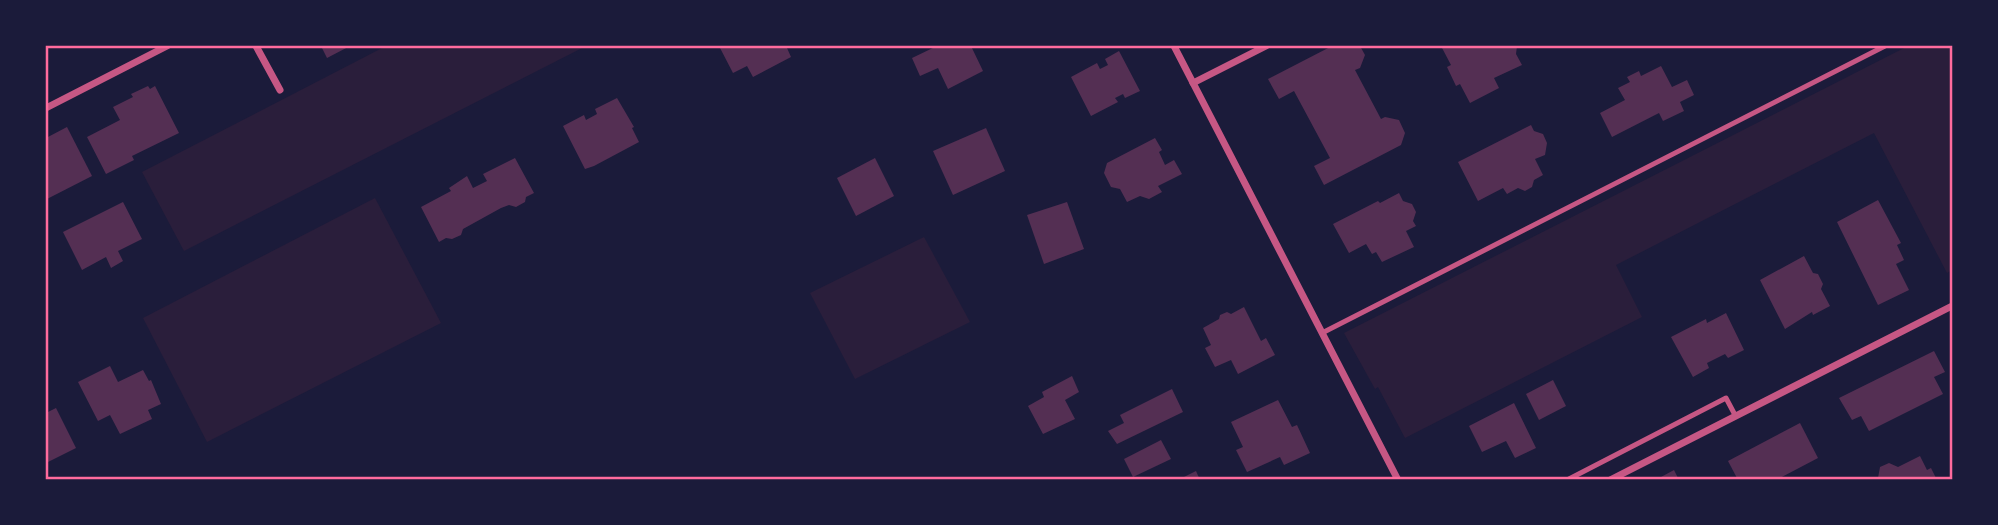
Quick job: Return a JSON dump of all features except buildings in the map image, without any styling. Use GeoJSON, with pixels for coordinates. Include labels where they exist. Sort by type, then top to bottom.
{"type":"FeatureCollection","features":[{"type":"Feature","properties":{"kind":"street"},"geometry":{"type":"LineString","coordinates":[[47,108],[167,46]]}},
{"type":"Feature","properties":{"kind":"street"},"geometry":{"type":"LineString","coordinates":[[256,46],[280,90]]}},
{"type":"Feature","properties":{"kind":"street"},"geometry":{"type":"LineString","coordinates":[[1174,46],[1398,480]]}},
{"type":"Feature","properties":{"kind":"street"},"geometry":{"type":"LineString","coordinates":[[1193,83],[1266,46]]}},
{"type":"Feature","properties":{"kind":"street"},"geometry":{"type":"LineString","coordinates":[[1610,480],[1952,306]]}},
{"type":"Feature","properties":{"kind":"lane"},"geometry":{"type":"LineString","coordinates":[[1322,333],[1885,46]]}},
{"type":"Feature","properties":{"kind":"lane"},"geometry":{"type":"LineString","coordinates":[[1567,480],[1726,398],[1735,415]]}},
{"type":"Feature","properties":{"kind":"shaded area"},"geometry":{"type":"Polygon","coordinates":[[[386,46],[586,46],[184,251],[142,172],[386,46]]]}},
{"type":"Feature","properties":{"kind":"shaded area"},"geometry":{"type":"Polygon","coordinates":[[[1908,46],[1952,46],[1952,270],[1947,273],[1874,133],[1616,265],[1642,317],[1405,438],[1378,387],[1375,389],[1344,333],[1908,46]]]}},
{"type":"Feature","properties":{"kind":"shaded area"},"geometry":{"type":"Polygon","coordinates":[[[375,198],[441,323],[207,442],[143,318],[375,198]]]}},
{"type":"Feature","properties":{"kind":"shaded area"},"geometry":{"type":"Polygon","coordinates":[[[924,237],[970,322],[855,379],[810,293],[924,237]]]}}]}
